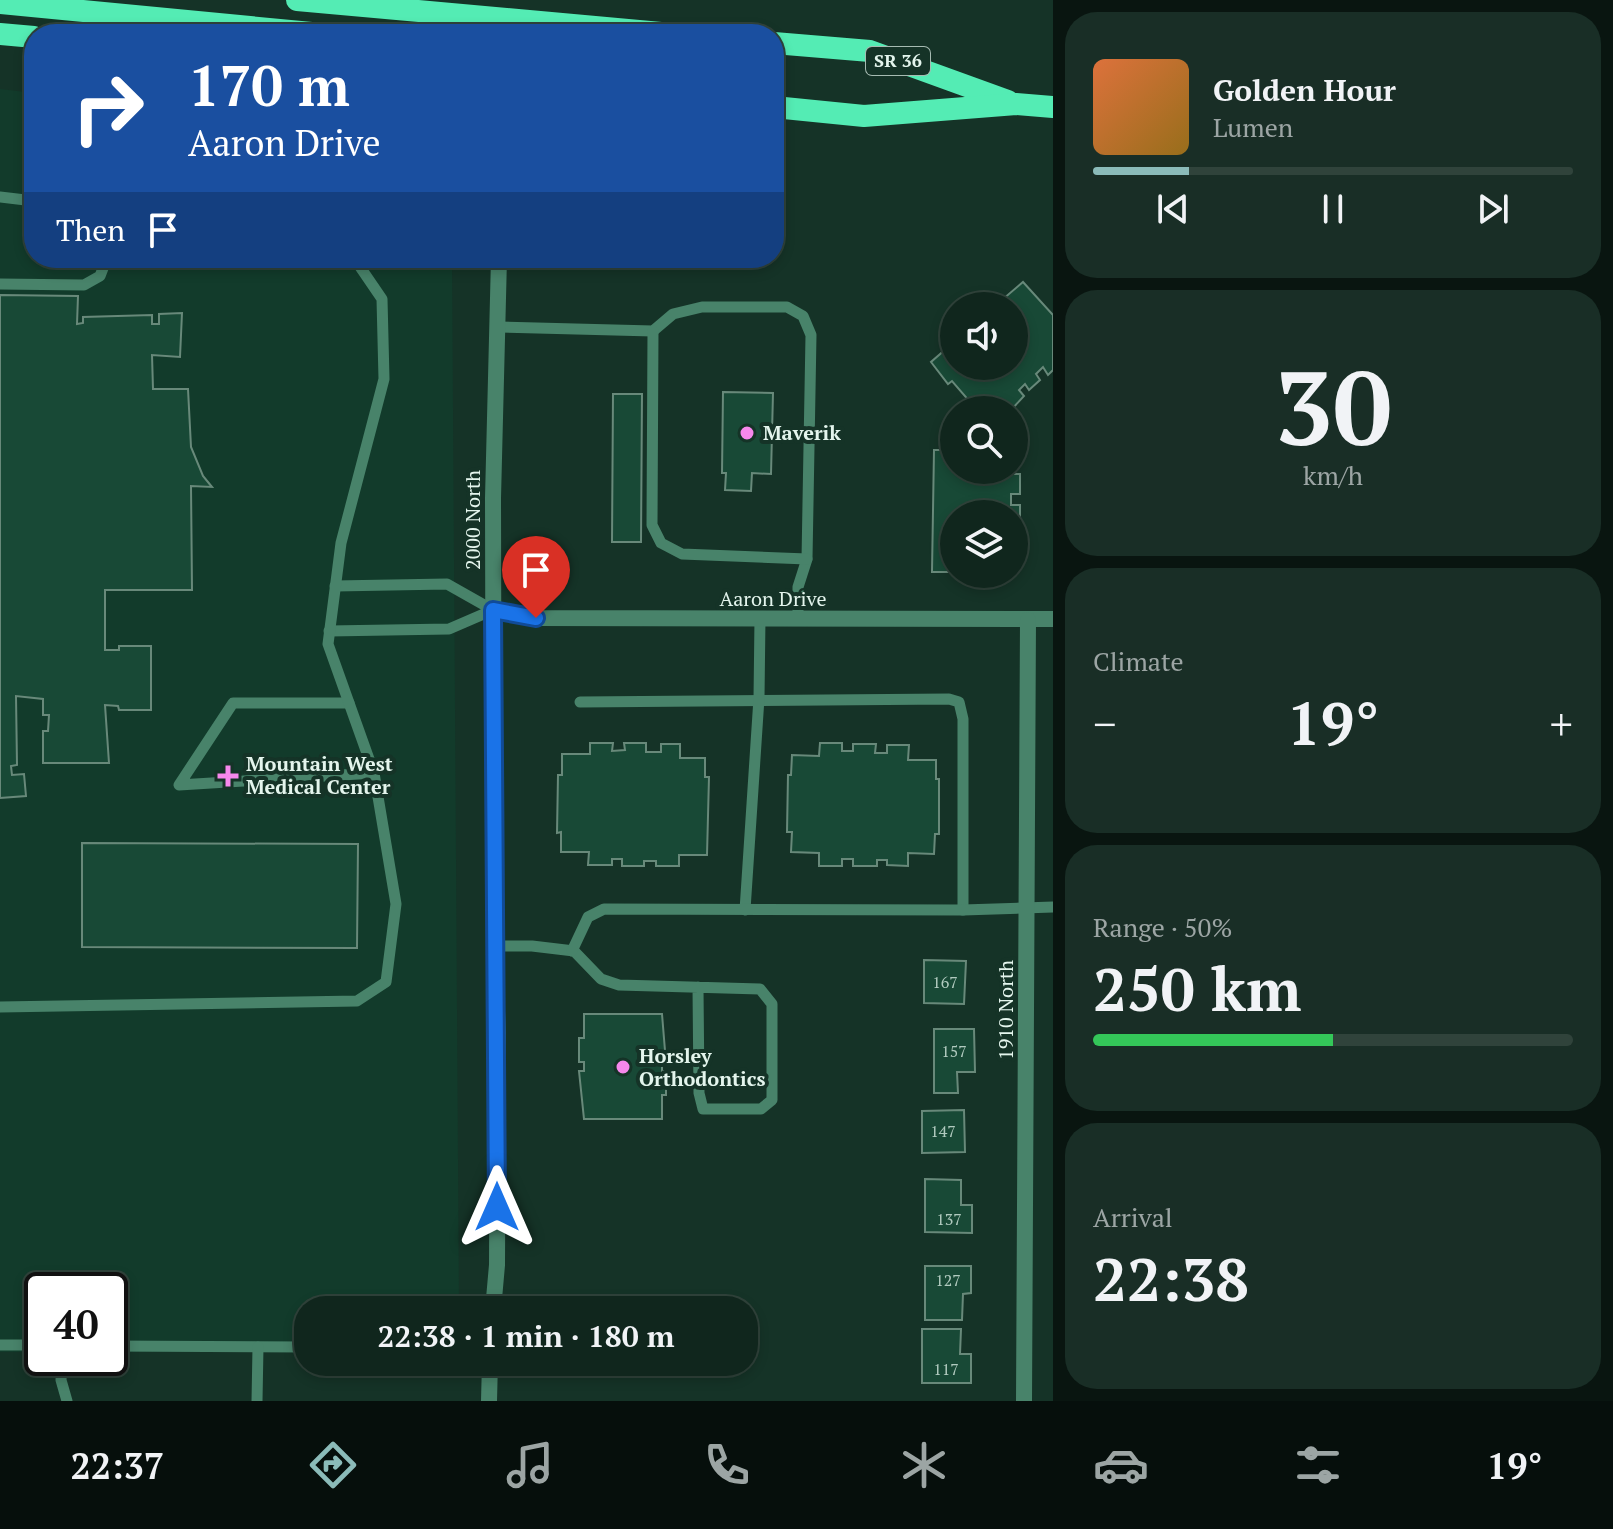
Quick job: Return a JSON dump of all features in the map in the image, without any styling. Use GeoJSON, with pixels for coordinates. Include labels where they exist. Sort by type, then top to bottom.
{"type":"FeatureCollection","features":[{"type":"Feature","properties":{"kind":"highway"},"geometry":{"type":"LineString","coordinates":[[297,0],[562,24]]}},
{"type":"Feature","properties":{"kind":"highway"},"geometry":{"type":"LineString","coordinates":[[0,3],[218,24]]}},
{"type":"Feature","properties":{"kind":"highway"},"geometry":{"type":"LineString","coordinates":[[0,34],[24,36]]}},
{"type":"Feature","properties":{"kind":"highway","name":"SR 36"},"geometry":{"type":"LineString","coordinates":[[784,44],[870,51],[1016,104]]}},
{"type":"Feature","properties":{"kind":"highway","name":"SR 36"},"geometry":{"type":"LineString","coordinates":[[784,108],[864,116],[1016,104],[1053,107]]}},
{"type":"Feature","properties":{"kind":"street","name":"2000 North"},"geometry":{"type":"LineString","coordinates":[[494,1296],[498,1079],[494,946],[493,498],[499,268]]}},
{"type":"Feature","properties":{"kind":"street","name":"Aaron Drive"},"geometry":{"type":"LineString","coordinates":[[493,610],[536,618],[1053,619]]}},
{"type":"Feature","properties":{"kind":"street","name":"1910 North"},"geometry":{"type":"LineString","coordinates":[[1024,1401],[1028,620]]}},
{"type":"Feature","properties":{"kind":"street"},"geometry":{"type":"LineString","coordinates":[[489,1401],[490,1376]]}},
{"type":"Feature","properties":{"kind":"lane"},"geometry":{"type":"LineString","coordinates":[[0,197],[24,200]]}},
{"type":"Feature","properties":{"kind":"lane"},"geometry":{"type":"LineString","coordinates":[[0,284],[84,285],[100,276],[103,268]]}},
{"type":"Feature","properties":{"kind":"lane"},"geometry":{"type":"LineString","coordinates":[[0,1007],[357,1001],[386,982],[396,904],[374,773],[328,644],[341,543],[384,379],[382,299],[361,268]]}},
{"type":"Feature","properties":{"kind":"lane"},"geometry":{"type":"LineString","coordinates":[[498,327],[653,331],[673,314],[702,307],[787,307],[803,316],[811,335],[807,559],[798,587],[798,619]]}},
{"type":"Feature","properties":{"kind":"lane"},"geometry":{"type":"LineString","coordinates":[[653,331],[652,525],[661,543],[682,554],[807,559]]}},
{"type":"Feature","properties":{"kind":"lane"},"geometry":{"type":"LineString","coordinates":[[335,586],[447,584],[493,610]]}},
{"type":"Feature","properties":{"kind":"lane"},"geometry":{"type":"LineString","coordinates":[[329,631],[449,629],[493,610]]}},
{"type":"Feature","properties":{"kind":"lane"},"geometry":{"type":"LineString","coordinates":[[745,910],[759,698],[760,618]]}},
{"type":"Feature","properties":{"kind":"lane"},"geometry":{"type":"LineString","coordinates":[[580,702],[759,698],[949,699],[959,702],[963,719],[963,910]]}},
{"type":"Feature","properties":{"kind":"lane"},"geometry":{"type":"LineString","coordinates":[[349,703],[233,703],[179,785],[374,773]]}},
{"type":"Feature","properties":{"kind":"lane"},"geometry":{"type":"LineString","coordinates":[[572,951],[588,917],[604,909],[963,910],[1053,907]]}},
{"type":"Feature","properties":{"kind":"lane"},"geometry":{"type":"LineString","coordinates":[[494,946],[532,946],[572,951],[601,979],[619,985],[698,987],[760,989],[772,1004],[772,1100],[761,1109],[703,1109],[699,1093],[698,987]]}},
{"type":"Feature","properties":{"kind":"lane"},"geometry":{"type":"LineString","coordinates":[[0,1345],[24,1345]]}},
{"type":"Feature","properties":{"kind":"lane"},"geometry":{"type":"LineString","coordinates":[[128,1346],[294,1347]]}},
{"type":"Feature","properties":{"kind":"lane"},"geometry":{"type":"LineString","coordinates":[[257,1401],[258,1347]]}},
{"type":"Feature","properties":{"kind":"lane"},"geometry":{"type":"LineString","coordinates":[[61,1376],[67,1401]]}},
{"type":"Feature","properties":{"kind":"shaded area","name":"Mountain West Medical Center"},"geometry":{"type":"Polygon","coordinates":[[[0,89],[24,92],[24,268],[452,268],[459,1296],[294,1296],[294,1350],[128,1352],[128,1272],[24,1272],[24,1352],[0,1352],[0,89]]]}},
{"type":"Feature","properties":{"kind":"building"},"geometry":{"type":"Polygon","coordinates":[[[1023,282],[1053,315],[1053,370],[1048,375],[1043,367],[1036,374],[1040,380],[1029,390],[1025,384],[1019,390],[1024,396],[965,396],[952,381],[948,384],[945,380],[1028,380],[1028,292],[1011,292],[1023,282]]]}},
{"type":"Feature","properties":{"kind":"building"},"geometry":{"type":"Polygon","coordinates":[[[0,295],[78,296],[77,324],[83,323],[83,317],[152,315],[152,324],[159,324],[159,314],[182,313],[180,357],[152,355],[153,389],[188,389],[191,447],[203,476],[212,487],[191,486],[192,590],[105,590],[105,650],[119,650],[119,646],[151,646],[151,710],[119,710],[118,706],[105,705],[109,763],[43,763],[43,731],[48,731],[49,715],[43,715],[43,699],[16,696],[17,765],[11,766],[12,775],[24,774],[26,796],[0,798],[0,295]]]}},
{"type":"Feature","properties":{"kind":"building"},"geometry":{"type":"Polygon","coordinates":[[[940,354],[940,374],[931,362],[940,354]]]}},
{"type":"Feature","properties":{"kind":"building","name":"Maverik"},"geometry":{"type":"Polygon","coordinates":[[[723,392],[773,393],[771,474],[752,473],[751,491],[725,490],[726,473],[722,473],[723,392]]]}},
{"type":"Feature","properties":{"kind":"building"},"geometry":{"type":"Polygon","coordinates":[[[613,394],[642,394],[641,542],[612,542],[613,394]]]}},
{"type":"Feature","properties":{"kind":"building"},"geometry":{"type":"Polygon","coordinates":[[[934,450],[940,450],[940,484],[1020,484],[1020,494],[1011,494],[1011,500],[940,500],[940,572],[932,572],[934,450]]]}},
{"type":"Feature","properties":{"kind":"building"},"geometry":{"type":"Polygon","coordinates":[[[590,743],[613,743],[612,751],[625,750],[624,743],[646,743],[646,752],[661,752],[661,744],[680,744],[680,758],[705,758],[705,777],[709,777],[707,855],[679,855],[679,866],[656,866],[656,861],[644,861],[644,866],[622,866],[622,859],[612,859],[612,865],[588,865],[589,852],[561,852],[561,832],[557,833],[558,775],[562,775],[562,754],[590,754],[590,743]]]}},
{"type":"Feature","properties":{"kind":"building"},"geometry":{"type":"Polygon","coordinates":[[[820,743],[842,743],[842,751],[853,751],[853,744],[876,744],[875,753],[887,753],[887,745],[909,745],[908,760],[936,760],[939,834],[935,834],[934,854],[908,853],[908,866],[887,865],[887,860],[877,860],[877,866],[853,866],[853,859],[842,859],[842,866],[819,866],[819,853],[791,852],[792,832],[787,832],[788,775],[791,775],[792,755],[819,756],[820,743]]]}},
{"type":"Feature","properties":{"kind":"building"},"geometry":{"type":"Polygon","coordinates":[[[82,843],[358,844],[357,948],[82,947],[82,843]]]}},
{"type":"Feature","properties":{"kind":"building"},"geometry":{"type":"Polygon","coordinates":[[[924,960],[966,961],[964,1004],[924,1003],[924,960]]]}},
{"type":"Feature","properties":{"kind":"building","name":"Horsley Orthodontics"},"geometry":{"type":"Polygon","coordinates":[[[584,1014],[662,1014],[666,1063],[662,1062],[662,1071],[666,1071],[666,1095],[662,1095],[662,1119],[584,1119],[579,1071],[584,1071],[584,1062],[579,1062],[579,1038],[584,1038],[584,1014]]]}},
{"type":"Feature","properties":{"kind":"building"},"geometry":{"type":"Polygon","coordinates":[[[934,1029],[974,1029],[975,1072],[957,1072],[958,1093],[934,1093],[934,1029]]]}},
{"type":"Feature","properties":{"kind":"building"},"geometry":{"type":"Polygon","coordinates":[[[964,1110],[965,1152],[922,1153],[922,1111],[964,1110]]]}},
{"type":"Feature","properties":{"kind":"building"},"geometry":{"type":"Polygon","coordinates":[[[925,1179],[961,1180],[961,1205],[972,1205],[972,1233],[925,1232],[925,1179]]]}},
{"type":"Feature","properties":{"kind":"building"},"geometry":{"type":"Polygon","coordinates":[[[925,1266],[971,1266],[971,1293],[963,1294],[962,1320],[925,1320],[925,1266]]]}},
{"type":"Feature","properties":{"kind":"building"},"geometry":{"type":"Polygon","coordinates":[[[922,1329],[961,1329],[960,1354],[971,1354],[971,1383],[922,1383],[922,1329]]]}},
{"type":"Feature","properties":{"kind":"place","name":"Maverik"},"geometry":{"type":"Point","coordinates":[747,433]}},
{"type":"Feature","properties":{"kind":"place","name":"Mountain West Medical Center"},"geometry":{"type":"Point","coordinates":[228,776]}},
{"type":"Feature","properties":{"kind":"place","name":"Horsley Orthodontics"},"geometry":{"type":"Point","coordinates":[623,1067]}},
{"type":"Feature","properties":{"kind":"route"},"geometry":{"type":"LineString","coordinates":[[497,1207],[493,610],[536,618]]}}]}
